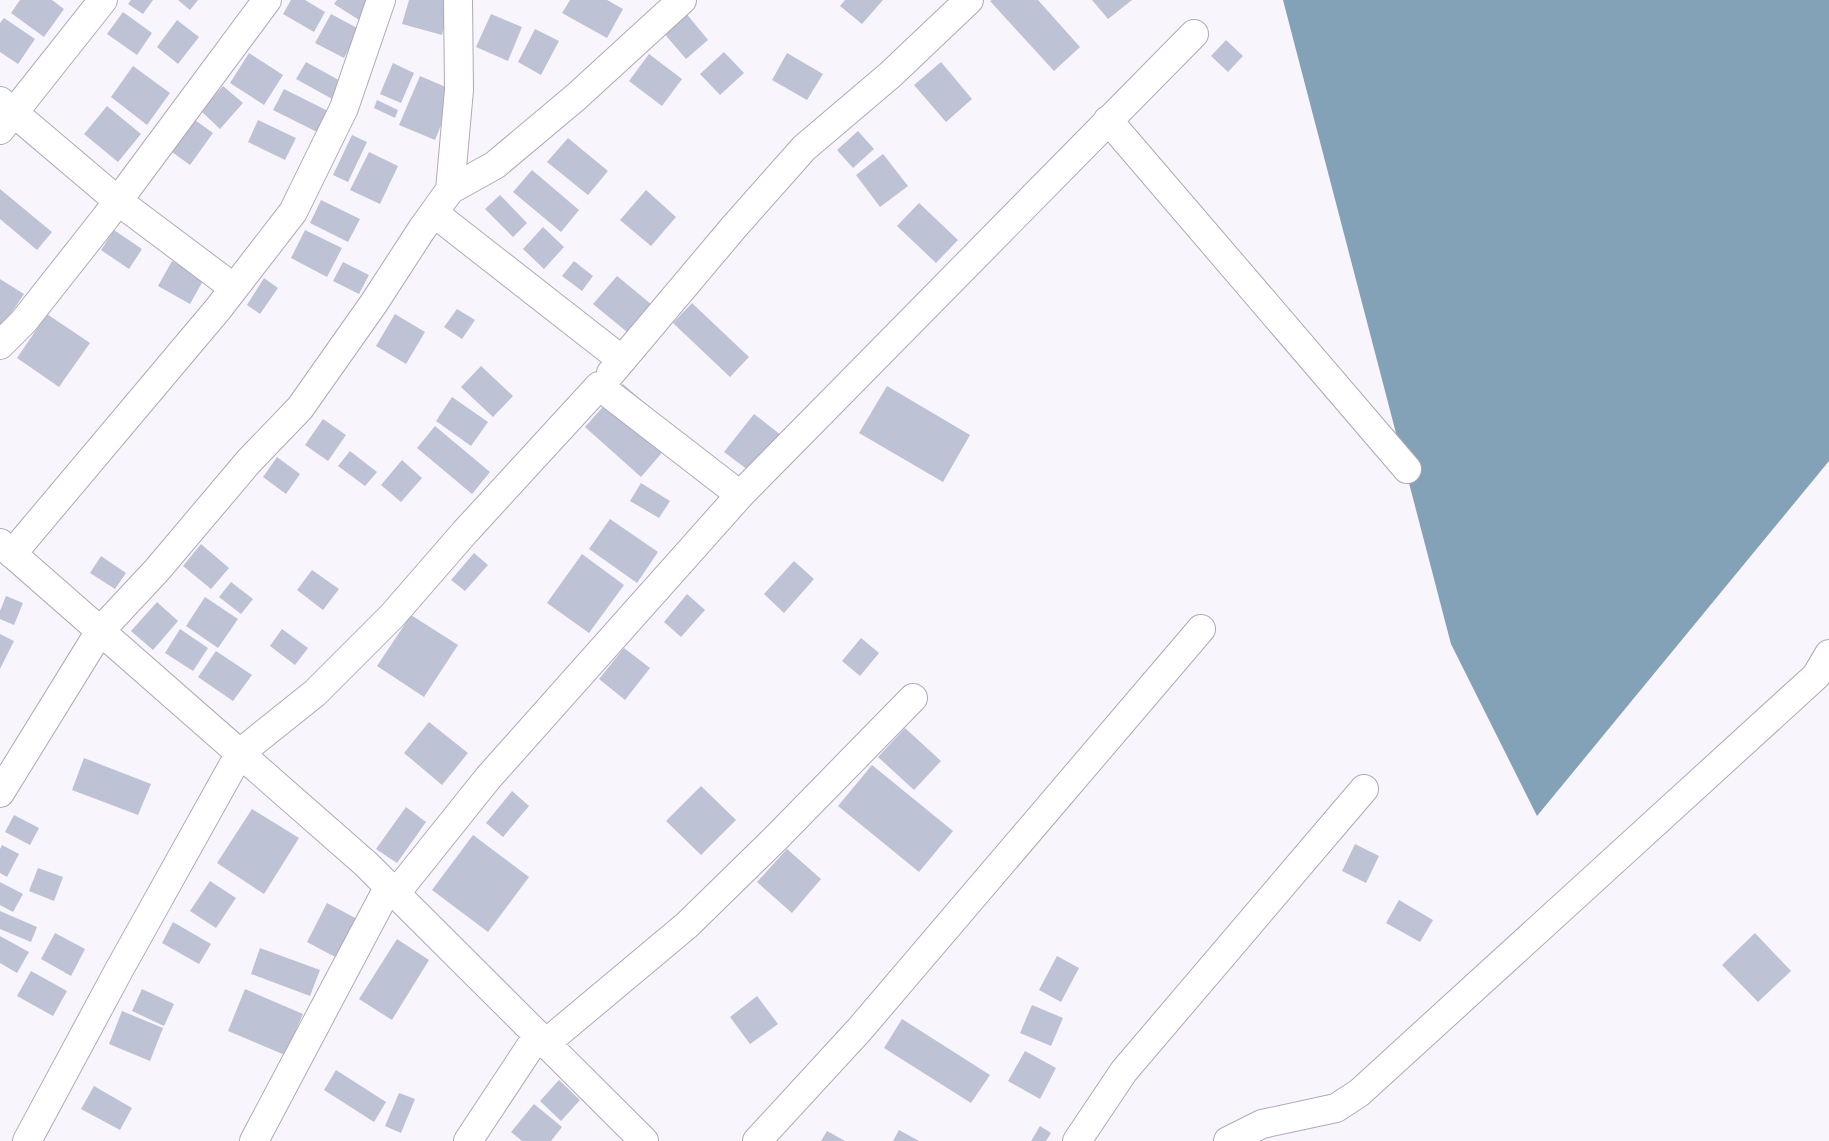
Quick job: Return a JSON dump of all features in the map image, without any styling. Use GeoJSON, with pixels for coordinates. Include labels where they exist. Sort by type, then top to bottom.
{"type":"FeatureCollection","features":[{"type":"Feature","properties":{"kind":"street"},"geometry":{"type":"LineString","coordinates":[[103,0],[5,114],[234,288]]}},
{"type":"Feature","properties":{"kind":"street"},"geometry":{"type":"LineString","coordinates":[[0,345],[24,321],[118,201],[267,0]]}},
{"type":"Feature","properties":{"kind":"street"},"geometry":{"type":"LineString","coordinates":[[381,0],[344,108],[293,212],[218,310],[6,548],[359,857],[644,1141]]}},
{"type":"Feature","properties":{"kind":"street"},"geometry":{"type":"LineString","coordinates":[[450,190],[459,90],[458,0]]}},
{"type":"Feature","properties":{"kind":"street"},"geometry":{"type":"LineString","coordinates":[[0,793],[100,631],[157,570],[250,461],[300,408],[450,190],[495,165],[576,97],[682,0]]}},
{"type":"Feature","properties":{"kind":"street"},"geometry":{"type":"LineString","coordinates":[[27,1141],[119,970],[240,753],[315,693],[392,616],[465,532],[622,360],[734,227],[804,148],[890,74],[969,0]]}},
{"type":"Feature","properties":{"kind":"street"},"geometry":{"type":"LineString","coordinates":[[254,1141],[392,889],[488,778],[740,495],[1194,34]]}},
{"type":"Feature","properties":{"kind":"street"},"geometry":{"type":"LineString","coordinates":[[1108,120],[1407,469]]}},
{"type":"Feature","properties":{"kind":"street"},"geometry":{"type":"LineString","coordinates":[[434,213],[622,360]]}},
{"type":"Feature","properties":{"kind":"street"},"geometry":{"type":"LineString","coordinates":[[598,386],[740,495]]}},
{"type":"Feature","properties":{"kind":"street"},"geometry":{"type":"LineString","coordinates":[[757,1141],[860,1029],[1201,629]]}},
{"type":"Feature","properties":{"kind":"street"},"geometry":{"type":"LineString","coordinates":[[1228,1141],[1262,1124],[1336,1108],[1358,1093],[1816,676],[1829,654]]}},
{"type":"Feature","properties":{"kind":"street"},"geometry":{"type":"LineString","coordinates":[[468,1141],[542,1039],[687,925],[777,837],[913,698]]}},
{"type":"Feature","properties":{"kind":"street"},"geometry":{"type":"LineString","coordinates":[[1077,1141],[1124,1071],[1364,789]]}},
{"type":"Feature","properties":{"kind":"water"},"geometry":{"type":"Polygon","coordinates":[[[1283,0],[1829,0],[1829,461],[1537,816],[1451,644],[1283,0]]]}},
{"type":"Feature","properties":{"kind":"building"},"geometry":{"type":"Polygon","coordinates":[[[20,0],[52,0],[64,9],[44,37],[11,13],[20,0]]]}},
{"type":"Feature","properties":{"kind":"building"},"geometry":{"type":"Polygon","coordinates":[[[131,0],[153,0],[143,14],[128,4],[131,0]]]}},
{"type":"Feature","properties":{"kind":"building"},"geometry":{"type":"Polygon","coordinates":[[[178,0],[198,0],[190,10],[178,0]]]}},
{"type":"Feature","properties":{"kind":"building"},"geometry":{"type":"Polygon","coordinates":[[[291,0],[305,0],[325,12],[314,32],[283,14],[291,0]]]}},
{"type":"Feature","properties":{"kind":"building"},"geometry":{"type":"Polygon","coordinates":[[[337,0],[371,0],[359,20],[334,4],[337,0]]]}},
{"type":"Feature","properties":{"kind":"building"},"geometry":{"type":"Polygon","coordinates":[[[409,0],[451,0],[442,35],[402,24],[409,0]]]}},
{"type":"Feature","properties":{"kind":"building"},"geometry":{"type":"Polygon","coordinates":[[[570,0],[607,0],[623,9],[607,38],[562,13],[570,0]]]}},
{"type":"Feature","properties":{"kind":"building"},"geometry":{"type":"Polygon","coordinates":[[[845,0],[883,0],[862,24],[840,6],[845,0]]]}},
{"type":"Feature","properties":{"kind":"building"},"geometry":{"type":"Polygon","coordinates":[[[1038,0],[1080,47],[1054,71],[990,1],[1038,0]]]}},
{"type":"Feature","properties":{"kind":"building"},"geometry":{"type":"Polygon","coordinates":[[[1092,0],[1132,0],[1108,19],[1092,0]]]}},
{"type":"Feature","properties":{"kind":"building"},"geometry":{"type":"Polygon","coordinates":[[[123,12],[152,33],[137,55],[107,34],[123,12]]]}},
{"type":"Feature","properties":{"kind":"building"},"geometry":{"type":"Polygon","coordinates":[[[685,12],[708,40],[686,59],[662,31],[685,12]]]}},
{"type":"Feature","properties":{"kind":"building"},"geometry":{"type":"Polygon","coordinates":[[[331,14],[359,29],[344,58],[315,43],[331,14]]]}},
{"type":"Feature","properties":{"kind":"building"},"geometry":{"type":"Polygon","coordinates":[[[491,14],[522,27],[508,61],[476,47],[491,14]]]}},
{"type":"Feature","properties":{"kind":"building"},"geometry":{"type":"Polygon","coordinates":[[[4,18],[35,39],[18,64],[0,52],[0,23],[4,18]]]}},
{"type":"Feature","properties":{"kind":"building"},"geometry":{"type":"Polygon","coordinates":[[[177,20],[199,37],[178,64],[157,47],[177,20]]]}},
{"type":"Feature","properties":{"kind":"building"},"geometry":{"type":"Polygon","coordinates":[[[535,29],[559,41],[541,75],[518,62],[535,29]]]}},
{"type":"Feature","properties":{"kind":"building"},"geometry":{"type":"Polygon","coordinates":[[[1226,40],[1243,56],[1228,72],[1211,56],[1226,40]]]}},
{"type":"Feature","properties":{"kind":"building"},"geometry":{"type":"Polygon","coordinates":[[[724,52],[744,73],[720,95],[700,74],[724,52]]]}},
{"type":"Feature","properties":{"kind":"building"},"geometry":{"type":"Polygon","coordinates":[[[249,53],[283,75],[264,105],[230,83],[249,53]]]}},
{"type":"Feature","properties":{"kind":"building"},"geometry":{"type":"Polygon","coordinates":[[[787,53],[823,74],[807,100],[772,80],[787,53]]]}},
{"type":"Feature","properties":{"kind":"building"},"geometry":{"type":"Polygon","coordinates":[[[649,54],[682,79],[662,106],[629,81],[649,54]]]}},
{"type":"Feature","properties":{"kind":"building"},"geometry":{"type":"Polygon","coordinates":[[[306,62],[344,83],[334,100],[296,79],[306,62]]]}},
{"type":"Feature","properties":{"kind":"building"},"geometry":{"type":"Polygon","coordinates":[[[941,62],[972,99],[946,122],[914,85],[941,62]]]}},
{"type":"Feature","properties":{"kind":"building"},"geometry":{"type":"Polygon","coordinates":[[[393,63],[414,73],[401,103],[380,94],[393,63]]]}},
{"type":"Feature","properties":{"kind":"building"},"geometry":{"type":"Polygon","coordinates":[[[133,66],[170,93],[147,125],[111,97],[133,66]]]}},
{"type":"Feature","properties":{"kind":"building"},"geometry":{"type":"Polygon","coordinates":[[[420,76],[455,91],[435,140],[399,125],[420,76]]]}},
{"type":"Feature","properties":{"kind":"building"},"geometry":{"type":"Polygon","coordinates":[[[223,86],[243,103],[220,129],[201,111],[223,86]]]}},
{"type":"Feature","properties":{"kind":"building"},"geometry":{"type":"Polygon","coordinates":[[[284,89],[328,111],[317,132],[273,110],[284,89]]]}},
{"type":"Feature","properties":{"kind":"building"},"geometry":{"type":"Polygon","coordinates":[[[377,100],[398,110],[395,118],[374,108],[377,100]]]}},
{"type":"Feature","properties":{"kind":"building"},"geometry":{"type":"Polygon","coordinates":[[[107,106],[141,134],[118,162],[84,134],[107,106]]]}},
{"type":"Feature","properties":{"kind":"building"},"geometry":{"type":"Polygon","coordinates":[[[195,120],[213,133],[190,165],[172,152],[195,120]]]}},
{"type":"Feature","properties":{"kind":"building"},"geometry":{"type":"Polygon","coordinates":[[[258,120],[296,138],[285,160],[248,142],[258,120]]]}},
{"type":"Feature","properties":{"kind":"building"},"geometry":{"type":"Polygon","coordinates":[[[858,131],[874,149],[853,168],[837,150],[858,131]]]}},
{"type":"Feature","properties":{"kind":"building"},"geometry":{"type":"Polygon","coordinates":[[[352,135],[367,142],[348,182],[333,175],[352,135]]]}},
{"type":"Feature","properties":{"kind":"building"},"geometry":{"type":"Polygon","coordinates":[[[568,138],[608,171],[588,195],[547,162],[568,138]]]}},
{"type":"Feature","properties":{"kind":"building"},"geometry":{"type":"Polygon","coordinates":[[[369,152],[398,166],[380,204],[350,190],[369,152]]]}},
{"type":"Feature","properties":{"kind":"building"},"geometry":{"type":"Polygon","coordinates":[[[883,154],[908,186],[880,207],[856,175],[883,154]]]}},
{"type":"Feature","properties":{"kind":"building"},"geometry":{"type":"Polygon","coordinates":[[[532,170],[579,210],[561,232],[513,192],[532,170]]]}},
{"type":"Feature","properties":{"kind":"building"},"geometry":{"type":"Polygon","coordinates":[[[0,189],[52,232],[37,250],[0,219],[0,189]]]}},
{"type":"Feature","properties":{"kind":"building"},"geometry":{"type":"Polygon","coordinates":[[[646,190],[676,217],[651,246],[620,220],[646,190]]]}},
{"type":"Feature","properties":{"kind":"building"},"geometry":{"type":"Polygon","coordinates":[[[500,195],[527,223],[513,237],[485,209],[500,195]]]}},
{"type":"Feature","properties":{"kind":"building"},"geometry":{"type":"Polygon","coordinates":[[[321,200],[360,219],[348,242],[310,223],[321,200]]]}},
{"type":"Feature","properties":{"kind":"building"},"geometry":{"type":"Polygon","coordinates":[[[919,203],[958,240],[936,263],[897,226],[919,203]]]}},
{"type":"Feature","properties":{"kind":"building"},"geometry":{"type":"Polygon","coordinates":[[[543,227],[564,247],[544,269],[523,249],[543,227]]]}},
{"type":"Feature","properties":{"kind":"building"},"geometry":{"type":"Polygon","coordinates":[[[114,230],[142,249],[129,269],[101,250],[114,230]]]}},
{"type":"Feature","properties":{"kind":"building"},"geometry":{"type":"Polygon","coordinates":[[[305,230],[342,248],[327,277],[291,258],[305,230]]]}},
{"type":"Feature","properties":{"kind":"building"},"geometry":{"type":"Polygon","coordinates":[[[172,261],[204,279],[190,304],[158,286],[172,261]]]}},
{"type":"Feature","properties":{"kind":"building"},"geometry":{"type":"Polygon","coordinates":[[[574,261],[593,276],[582,291],[562,276],[574,261]]]}},
{"type":"Feature","properties":{"kind":"building"},"geometry":{"type":"Polygon","coordinates":[[[343,262],[369,275],[359,294],[333,281],[343,262]]]}},
{"type":"Feature","properties":{"kind":"building"},"geometry":{"type":"Polygon","coordinates":[[[617,276],[651,304],[627,332],[593,304],[617,276]]]}},
{"type":"Feature","properties":{"kind":"building"},"geometry":{"type":"Polygon","coordinates":[[[264,278],[278,288],[260,314],[247,305],[264,278]]]}},
{"type":"Feature","properties":{"kind":"building"},"geometry":{"type":"Polygon","coordinates":[[[0,279],[24,294],[0,330],[0,279]]]}},
{"type":"Feature","properties":{"kind":"building"},"geometry":{"type":"Polygon","coordinates":[[[692,303],[749,357],[730,377],[673,323],[692,303]]]}},
{"type":"Feature","properties":{"kind":"building"},"geometry":{"type":"Polygon","coordinates":[[[457,309],[475,320],[462,339],[444,327],[457,309]]]}},
{"type":"Feature","properties":{"kind":"building"},"geometry":{"type":"Polygon","coordinates":[[[47,314],[90,343],[59,387],[17,358],[47,314]]]}},
{"type":"Feature","properties":{"kind":"building"},"geometry":{"type":"Polygon","coordinates":[[[395,314],[425,332],[406,364],[376,346],[395,314]]]}},
{"type":"Feature","properties":{"kind":"building"},"geometry":{"type":"Polygon","coordinates":[[[481,366],[513,396],[493,417],[461,387],[481,366]]]}},
{"type":"Feature","properties":{"kind":"building"},"geometry":{"type":"Polygon","coordinates":[[[623,384],[679,433],[641,477],[585,427],[623,384]]]}},
{"type":"Feature","properties":{"kind":"building"},"geometry":{"type":"Polygon","coordinates":[[[887,386],[970,435],[943,482],[859,433],[887,386]]]}},
{"type":"Feature","properties":{"kind":"building"},"geometry":{"type":"Polygon","coordinates":[[[452,397],[488,422],[471,446],[436,421],[452,397]]]}},
{"type":"Feature","properties":{"kind":"building"},"geometry":{"type":"Polygon","coordinates":[[[754,414],[781,435],[752,473],[724,452],[754,414]]]}},
{"type":"Feature","properties":{"kind":"building"},"geometry":{"type":"Polygon","coordinates":[[[323,419],[346,435],[328,461],[305,445],[323,419]]]}},
{"type":"Feature","properties":{"kind":"building"},"geometry":{"type":"Polygon","coordinates":[[[435,426],[490,472],[472,494],[417,448],[435,426]]]}},
{"type":"Feature","properties":{"kind":"building"},"geometry":{"type":"Polygon","coordinates":[[[350,451],[377,472],[365,486],[338,466],[350,451]]]}},
{"type":"Feature","properties":{"kind":"building"},"geometry":{"type":"Polygon","coordinates":[[[277,457],[300,474],[286,494],[263,477],[277,457]]]}},
{"type":"Feature","properties":{"kind":"building"},"geometry":{"type":"Polygon","coordinates":[[[402,460],[422,478],[401,502],[381,485],[402,460]]]}},
{"type":"Feature","properties":{"kind":"building"},"geometry":{"type":"Polygon","coordinates":[[[641,483],[670,501],[659,518],[630,501],[641,483]]]}},
{"type":"Feature","properties":{"kind":"building"},"geometry":{"type":"Polygon","coordinates":[[[610,519],[658,552],[637,583],[589,549],[610,519]]]}},
{"type":"Feature","properties":{"kind":"building"},"geometry":{"type":"Polygon","coordinates":[[[201,544],[229,568],[211,589],[183,566],[201,544]]]}},
{"type":"Feature","properties":{"kind":"building"},"geometry":{"type":"Polygon","coordinates":[[[474,553],[488,565],[465,591],[451,580],[474,553]]]}},
{"type":"Feature","properties":{"kind":"building"},"geometry":{"type":"Polygon","coordinates":[[[582,554],[624,585],[589,633],[547,603],[582,554]]]}},
{"type":"Feature","properties":{"kind":"building"},"geometry":{"type":"Polygon","coordinates":[[[101,556],[126,573],[115,589],[90,573],[101,556]]]}},
{"type":"Feature","properties":{"kind":"building"},"geometry":{"type":"Polygon","coordinates":[[[794,561],[814,579],[784,613],[764,594],[794,561]]]}},
{"type":"Feature","properties":{"kind":"building"},"geometry":{"type":"Polygon","coordinates":[[[312,570],[339,589],[323,610],[297,590],[312,570]]]}},
{"type":"Feature","properties":{"kind":"building"},"geometry":{"type":"Polygon","coordinates":[[[231,582],[253,599],[241,614],[219,597],[231,582]]]}},
{"type":"Feature","properties":{"kind":"building"},"geometry":{"type":"Polygon","coordinates":[[[687,594],[705,610],[681,637],[664,622],[687,594]]]}},
{"type":"Feature","properties":{"kind":"building"},"geometry":{"type":"Polygon","coordinates":[[[6,596],[23,603],[14,625],[0,619],[0,611],[6,596]]]}},
{"type":"Feature","properties":{"kind":"building"},"geometry":{"type":"Polygon","coordinates":[[[205,597],[238,619],[218,648],[186,626],[205,597]]]}},
{"type":"Feature","properties":{"kind":"building"},"geometry":{"type":"Polygon","coordinates":[[[157,602],[178,621],[153,650],[131,631],[157,602]]]}},
{"type":"Feature","properties":{"kind":"building"},"geometry":{"type":"Polygon","coordinates":[[[411,615],[458,645],[424,697],[377,666],[411,615]]]}},
{"type":"Feature","properties":{"kind":"building"},"geometry":{"type":"Polygon","coordinates":[[[180,629],[208,648],[193,671],[165,653],[180,629]]]}},
{"type":"Feature","properties":{"kind":"building"},"geometry":{"type":"Polygon","coordinates":[[[282,629],[308,648],[295,665],[270,646],[282,629]]]}},
{"type":"Feature","properties":{"kind":"building"},"geometry":{"type":"Polygon","coordinates":[[[0,634],[14,641],[0,669],[0,634]]]}},
{"type":"Feature","properties":{"kind":"building"},"geometry":{"type":"Polygon","coordinates":[[[861,638],[879,653],[860,676],[842,661],[861,638]]]}},
{"type":"Feature","properties":{"kind":"building"},"geometry":{"type":"Polygon","coordinates":[[[624,648],[650,668],[625,700],[599,679],[624,648]]]}},
{"type":"Feature","properties":{"kind":"building"},"geometry":{"type":"Polygon","coordinates":[[[216,651],[252,675],[233,701],[198,677],[216,651]]]}},
{"type":"Feature","properties":{"kind":"building"},"geometry":{"type":"Polygon","coordinates":[[[429,722],[468,753],[442,785],[404,753],[429,722]]]}},
{"type":"Feature","properties":{"kind":"building"},"geometry":{"type":"Polygon","coordinates":[[[905,728],[941,761],[914,790],[878,757],[905,728]]]}},
{"type":"Feature","properties":{"kind":"building"},"geometry":{"type":"Polygon","coordinates":[[[84,758],[151,784],[138,815],[72,790],[84,758]]]}},
{"type":"Feature","properties":{"kind":"building"},"geometry":{"type":"Polygon","coordinates":[[[872,765],[953,831],[919,872],[838,806],[872,765]]]}},
{"type":"Feature","properties":{"kind":"building"},"geometry":{"type":"Polygon","coordinates":[[[701,786],[736,820],[701,855],[666,821],[701,786]]]}},
{"type":"Feature","properties":{"kind":"building"},"geometry":{"type":"Polygon","coordinates":[[[512,791],[529,806],[503,837],[486,823],[512,791]]]}},
{"type":"Feature","properties":{"kind":"building"},"geometry":{"type":"Polygon","coordinates":[[[406,807],[426,822],[397,863],[376,849],[406,807]]]}},
{"type":"Feature","properties":{"kind":"building"},"geometry":{"type":"Polygon","coordinates":[[[252,809],[299,838],[264,894],[217,863],[252,809]]]}},
{"type":"Feature","properties":{"kind":"building"},"geometry":{"type":"Polygon","coordinates":[[[14,815],[39,828],[30,845],[5,832],[14,815]]]}},
{"type":"Feature","properties":{"kind":"building"},"geometry":{"type":"Polygon","coordinates":[[[473,835],[529,877],[488,932],[432,890],[473,835]]]}},
{"type":"Feature","properties":{"kind":"building"},"geometry":{"type":"Polygon","coordinates":[[[1355,844],[1379,856],[1366,883],[1342,871],[1355,844]]]}},
{"type":"Feature","properties":{"kind":"building"},"geometry":{"type":"Polygon","coordinates":[[[2,845],[19,854],[7,877],[0,873],[0,849],[2,845]]]}},
{"type":"Feature","properties":{"kind":"building"},"geometry":{"type":"Polygon","coordinates":[[[787,849],[821,879],[792,913],[757,882],[787,849]]]}},
{"type":"Feature","properties":{"kind":"building"},"geometry":{"type":"Polygon","coordinates":[[[38,868],[63,877],[54,901],[29,891],[38,868]]]}},
{"type":"Feature","properties":{"kind":"building"},"geometry":{"type":"Polygon","coordinates":[[[210,881],[236,898],[216,928],[190,911],[210,881]]]}},
{"type":"Feature","properties":{"kind":"building"},"geometry":{"type":"Polygon","coordinates":[[[0,882],[23,894],[13,912],[0,905],[0,882]]]}},
{"type":"Feature","properties":{"kind":"building"},"geometry":{"type":"Polygon","coordinates":[[[1399,900],[1433,920],[1420,942],[1386,923],[1399,900]]]}},
{"type":"Feature","properties":{"kind":"building"},"geometry":{"type":"Polygon","coordinates":[[[327,903],[359,920],[339,959],[307,942],[327,903]]]}},
{"type":"Feature","properties":{"kind":"building"},"geometry":{"type":"Polygon","coordinates":[[[0,911],[37,927],[31,942],[0,929],[0,911]]]}},
{"type":"Feature","properties":{"kind":"building"},"geometry":{"type":"Polygon","coordinates":[[[173,922],[211,944],[199,964],[162,943],[173,922]]]}},
{"type":"Feature","properties":{"kind":"building"},"geometry":{"type":"Polygon","coordinates":[[[55,933],[85,949],[71,976],[41,959],[55,933]]]}},
{"type":"Feature","properties":{"kind":"building"},"geometry":{"type":"Polygon","coordinates":[[[1755,933],[1791,971],[1758,1002],[1722,965],[1755,933]]]}},
{"type":"Feature","properties":{"kind":"building"},"geometry":{"type":"Polygon","coordinates":[[[0,936],[29,952],[17,973],[0,963],[0,936]]]}},
{"type":"Feature","properties":{"kind":"building"},"geometry":{"type":"Polygon","coordinates":[[[397,939],[429,960],[392,1020],[359,999],[397,939]]]}},
{"type":"Feature","properties":{"kind":"building"},"geometry":{"type":"Polygon","coordinates":[[[260,948],[320,970],[310,996],[251,974],[260,948]]]}},
{"type":"Feature","properties":{"kind":"building"},"geometry":{"type":"Polygon","coordinates":[[[1057,956],[1079,968],[1061,1002],[1039,990],[1057,956]]]}},
{"type":"Feature","properties":{"kind":"building"},"geometry":{"type":"Polygon","coordinates":[[[31,971],[67,991],[53,1016],[17,996],[31,971]]]}},
{"type":"Feature","properties":{"kind":"building"},"geometry":{"type":"Polygon","coordinates":[[[142,989],[174,1004],[164,1026],[132,1011],[142,989]]]}},
{"type":"Feature","properties":{"kind":"building"},"geometry":{"type":"Polygon","coordinates":[[[245,989],[303,1014],[285,1055],[228,1031],[245,989]]]}},
{"type":"Feature","properties":{"kind":"building"},"geometry":{"type":"Polygon","coordinates":[[[757,996],[778,1024],[750,1044],[730,1017],[757,996]]]}},
{"type":"Feature","properties":{"kind":"building"},"geometry":{"type":"Polygon","coordinates":[[[1032,1005],[1063,1018],[1051,1046],[1020,1033],[1032,1005]]]}},
{"type":"Feature","properties":{"kind":"building"},"geometry":{"type":"Polygon","coordinates":[[[122,1011],[163,1028],[150,1061],[109,1044],[122,1011]]]}},
{"type":"Feature","properties":{"kind":"building"},"geometry":{"type":"Polygon","coordinates":[[[902,1019],[990,1075],[971,1103],[884,1048],[902,1019]]]}},
{"type":"Feature","properties":{"kind":"building"},"geometry":{"type":"Polygon","coordinates":[[[1025,1051],[1056,1068],[1040,1099],[1008,1081],[1025,1051]]]}},
{"type":"Feature","properties":{"kind":"building"},"geometry":{"type":"Polygon","coordinates":[[[336,1070],[386,1102],[374,1122],[324,1090],[336,1070]]]}},
{"type":"Feature","properties":{"kind":"building"},"geometry":{"type":"Polygon","coordinates":[[[559,1080],[580,1100],[561,1121],[540,1101],[559,1080]]]}},
{"type":"Feature","properties":{"kind":"building"},"geometry":{"type":"Polygon","coordinates":[[[94,1086],[132,1108],[120,1130],[81,1109],[94,1086]]]}},
{"type":"Feature","properties":{"kind":"building"},"geometry":{"type":"Polygon","coordinates":[[[399,1093],[415,1099],[401,1133],[385,1126],[399,1093]]]}},
{"type":"Feature","properties":{"kind":"building"},"geometry":{"type":"Polygon","coordinates":[[[534,1104],[562,1127],[551,1141],[522,1141],[511,1132],[534,1104]]]}},
{"type":"Feature","properties":{"kind":"building"},"geometry":{"type":"Polygon","coordinates":[[[1040,1126],[1051,1133],[1046,1141],[1031,1141],[1040,1126]]]}},
{"type":"Feature","properties":{"kind":"building"},"geometry":{"type":"Polygon","coordinates":[[[899,1130],[919,1141],[893,1141],[899,1130]]]}},
{"type":"Feature","properties":{"kind":"building"},"geometry":{"type":"Polygon","coordinates":[[[827,1131],[845,1141],[821,1141],[827,1131]]]}}]}
